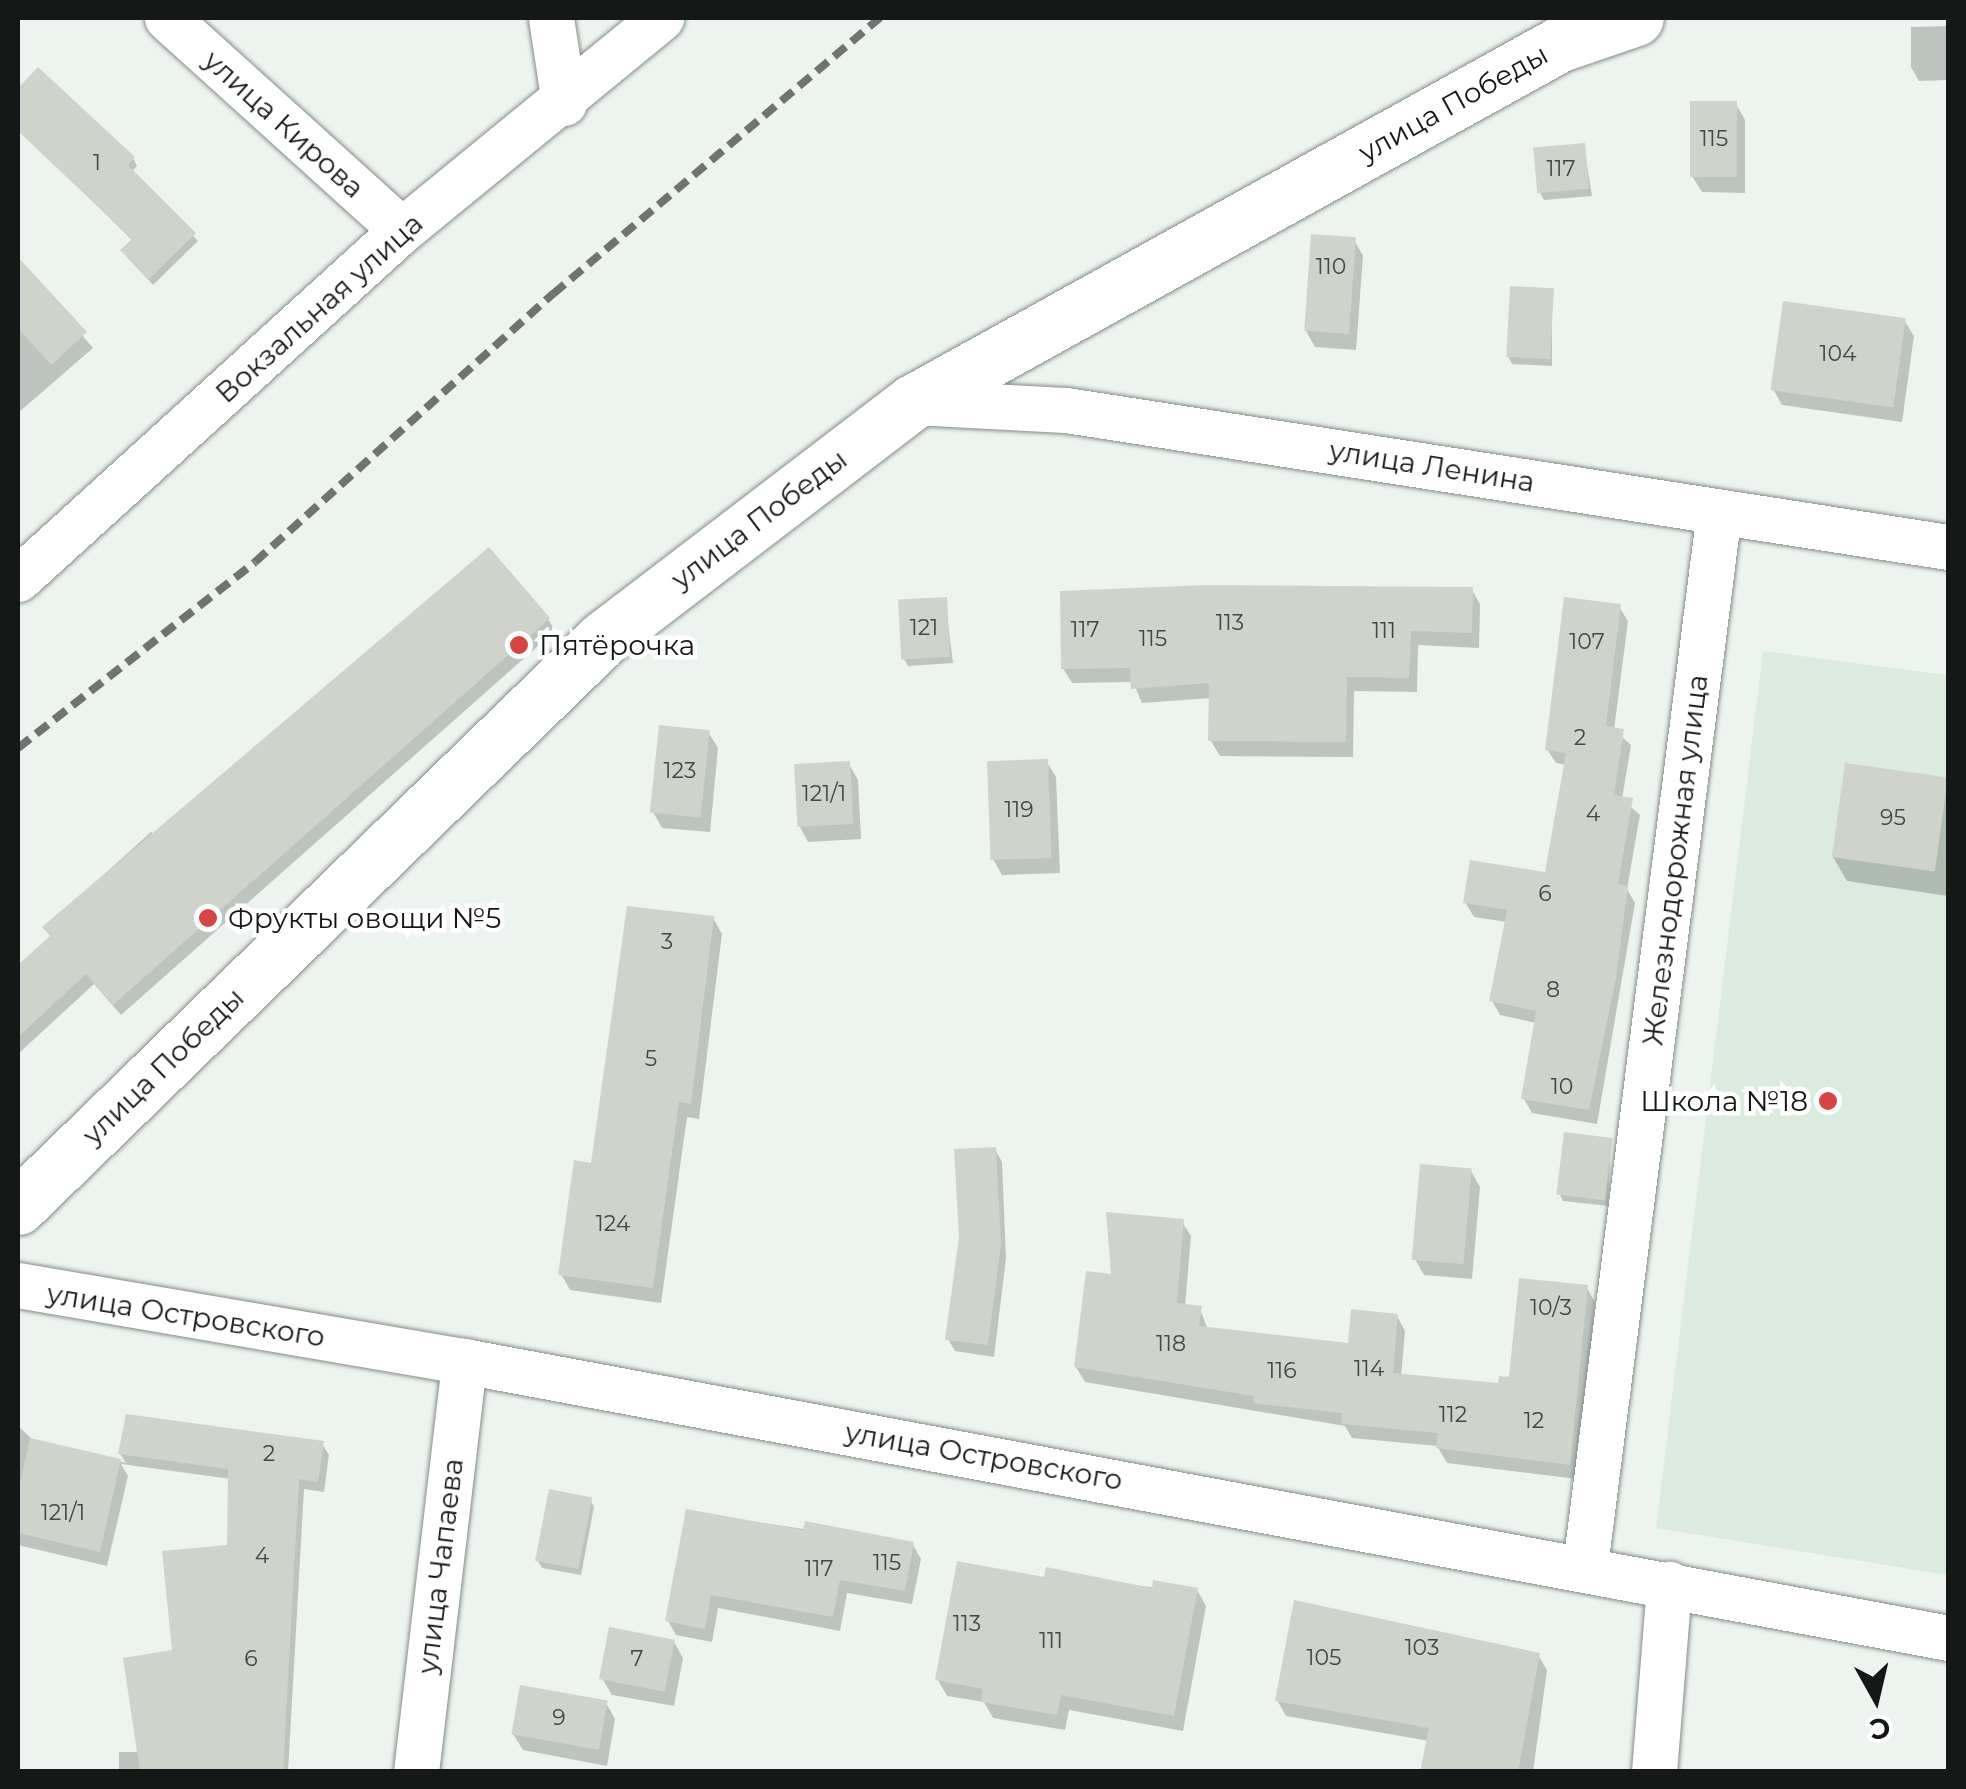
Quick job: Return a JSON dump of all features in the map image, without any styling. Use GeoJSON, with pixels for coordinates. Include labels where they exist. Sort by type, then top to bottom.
{"type":"FeatureCollection","features":[{"type":"Feature","properties":{"kind":"street","name":"улица Кирова"},"geometry":{"type":"LineString","coordinates":[[167,18],[402,230]]}},
{"type":"Feature","properties":{"kind":"street"},"geometry":{"type":"LineString","coordinates":[[551,18],[564,103]]}},
{"type":"Feature","properties":{"kind":"street","name":"Вокзальная улица"},"geometry":{"type":"LineString","coordinates":[[18,579],[402,230],[564,103],[661,18]]}},
{"type":"Feature","properties":{"kind":"street","name":"улица Победы"},"geometry":{"type":"LineString","coordinates":[[18,1207],[604,638],[913,402],[1560,44],[1636,18]]}},
{"type":"Feature","properties":{"kind":"street","name":"улица Ленина"},"geometry":{"type":"LineString","coordinates":[[913,402],[1066,410],[1948,548]]}},
{"type":"Feature","properties":{"kind":"street","name":"Железнодорожная улица"},"geometry":{"type":"LineString","coordinates":[[1585,1566],[1720,511]]}},
{"type":"Feature","properties":{"kind":"street","name":"улица Островского"},"geometry":{"type":"LineString","coordinates":[[18,1285],[464,1361],[1585,1566],[1948,1638]]}},
{"type":"Feature","properties":{"kind":"street","name":"улица Чапаева"},"geometry":{"type":"LineString","coordinates":[[416,1772],[464,1361]]}},
{"type":"Feature","properties":{"kind":"street"},"geometry":{"type":"LineString","coordinates":[[1654,1772],[1669,1584]]}},
{"type":"Feature","properties":{"kind":"shaded area","name":"Школа №18"},"geometry":{"type":"Polygon","coordinates":[[[1763,651],[1948,675],[1948,1575],[1656,1528],[1763,651]]]}},
{"type":"Feature","properties":{"kind":"building"},"geometry":{"type":"Polygon","coordinates":[[[38,67],[135,157],[128,165],[196,233],[148,280],[120,250],[132,239],[18,131],[18,88],[38,67]]]}},
{"type":"Feature","properties":{"kind":"building"},"geometry":{"type":"Polygon","coordinates":[[[1690,101],[1737,101],[1737,177],[1690,177],[1690,101]]]}},
{"type":"Feature","properties":{"kind":"building"},"geometry":{"type":"Polygon","coordinates":[[[1585,143],[1589,189],[1537,193],[1533,148],[1585,143]]]}},
{"type":"Feature","properties":{"kind":"building"},"geometry":{"type":"Polygon","coordinates":[[[1311,234],[1356,237],[1349,334],[1304,331],[1311,234]]]}},
{"type":"Feature","properties":{"kind":"building"},"geometry":{"type":"Polygon","coordinates":[[[18,257],[87,332],[51,365],[18,328],[18,257]]]}},
{"type":"Feature","properties":{"kind":"building"},"geometry":{"type":"Polygon","coordinates":[[[1510,286],[1554,288],[1550,359],[1506,357],[1510,286]]]}},
{"type":"Feature","properties":{"kind":"building"},"geometry":{"type":"Polygon","coordinates":[[[1783,301],[1906,318],[1893,407],[1770,390],[1783,301]]]}},
{"type":"Feature","properties":{"kind":"building"},"geometry":{"type":"Polygon","coordinates":[[[489,547],[550,618],[113,1005],[86,974],[18,1037],[18,965],[50,936],[42,927],[489,547]]]}},
{"type":"Feature","properties":{"kind":"building"},"geometry":{"type":"Polygon","coordinates":[[[1207,585],[1473,587],[1472,633],[1411,631],[1409,678],[1347,677],[1346,742],[1208,741],[1209,683],[1131,689],[1130,668],[1061,669],[1060,591],[1207,585]]]}},
{"type":"Feature","properties":{"kind":"building"},"geometry":{"type":"Polygon","coordinates":[[[947,597],[950,657],[901,659],[898,600],[947,597]]]}},
{"type":"Feature","properties":{"kind":"building"},"geometry":{"type":"Polygon","coordinates":[[[1564,597],[1621,604],[1606,726],[1624,729],[1614,795],[1633,798],[1618,884],[1628,886],[1616,978],[1589,1110],[1521,1099],[1536,1011],[1489,1001],[1507,910],[1463,903],[1470,860],[1545,872],[1566,753],[1545,750],[1564,597]]]}},
{"type":"Feature","properties":{"kind":"building"},"geometry":{"type":"Polygon","coordinates":[[[659,725],[710,730],[701,818],[650,813],[659,725]]]}},
{"type":"Feature","properties":{"kind":"building"},"geometry":{"type":"Polygon","coordinates":[[[1048,759],[1051,858],[990,860],[987,761],[1048,759]]]}},
{"type":"Feature","properties":{"kind":"building"},"geometry":{"type":"Polygon","coordinates":[[[850,761],[853,824],[797,827],[794,764],[850,761]]]}},
{"type":"Feature","properties":{"kind":"building"},"geometry":{"type":"Polygon","coordinates":[[[1845,763],[1948,777],[1935,872],[1832,857],[1845,763]]]}},
{"type":"Feature","properties":{"kind":"building"},"geometry":{"type":"Polygon","coordinates":[[[627,906],[714,916],[691,1104],[679,1102],[653,1288],[558,1275],[574,1160],[591,1163],[627,906]]]}},
{"type":"Feature","properties":{"kind":"building"},"geometry":{"type":"Polygon","coordinates":[[[1564,1132],[1613,1138],[1605,1201],[1556,1195],[1564,1132]]]}},
{"type":"Feature","properties":{"kind":"building"},"geometry":{"type":"Polygon","coordinates":[[[996,1147],[1001,1244],[988,1345],[945,1340],[959,1237],[954,1149],[996,1147]]]}},
{"type":"Feature","properties":{"kind":"building"},"geometry":{"type":"Polygon","coordinates":[[[1420,1164],[1472,1169],[1463,1264],[1412,1260],[1420,1164]]]}},
{"type":"Feature","properties":{"kind":"building"},"geometry":{"type":"Polygon","coordinates":[[[1106,1212],[1184,1219],[1177,1303],[1202,1306],[1199,1326],[1348,1343],[1351,1309],[1398,1314],[1393,1373],[1498,1383],[1499,1376],[1509,1377],[1519,1278],[1588,1285],[1570,1465],[1436,1448],[1438,1433],[1341,1424],[1342,1413],[1253,1403],[1254,1396],[1074,1367],[1086,1271],[1111,1274],[1106,1212]]]}},
{"type":"Feature","properties":{"kind":"building"},"geometry":{"type":"Polygon","coordinates":[[[126,1414],[324,1441],[318,1482],[299,1479],[283,1772],[140,1772],[123,1658],[172,1650],[162,1551],[227,1545],[228,1469],[118,1454],[126,1414]]]}},
{"type":"Feature","properties":{"kind":"building"},"geometry":{"type":"Polygon","coordinates":[[[30,1438],[121,1459],[100,1552],[18,1533],[18,1493],[30,1438]]]}},
{"type":"Feature","properties":{"kind":"building"},"geometry":{"type":"Polygon","coordinates":[[[549,1489],[592,1497],[578,1569],[535,1561],[549,1489]]]}},
{"type":"Feature","properties":{"kind":"building"},"geometry":{"type":"Polygon","coordinates":[[[686,1509],[803,1530],[805,1521],[914,1542],[905,1591],[840,1580],[833,1617],[711,1595],[705,1629],[665,1621],[686,1509]]]}},
{"type":"Feature","properties":{"kind":"building"},"geometry":{"type":"Polygon","coordinates":[[[957,1561],[1044,1577],[1046,1567],[1152,1588],[1153,1580],[1198,1588],[1174,1716],[1061,1695],[1057,1715],[981,1702],[983,1689],[935,1680],[957,1561]]]}},
{"type":"Feature","properties":{"kind":"building"},"geometry":{"type":"Polygon","coordinates":[[[1294,1600],[1540,1653],[1518,1772],[1420,1772],[1429,1728],[1275,1701],[1294,1600]]]}},
{"type":"Feature","properties":{"kind":"building"},"geometry":{"type":"Polygon","coordinates":[[[609,1627],[675,1640],[665,1692],[599,1679],[609,1627]]]}},
{"type":"Feature","properties":{"kind":"building"},"geometry":{"type":"Polygon","coordinates":[[[520,1685],[608,1700],[599,1750],[511,1734],[520,1685]]]}},
{"type":"Feature","properties":{"kind":"railway"},"geometry":{"type":"LineString","coordinates":[[18,748],[255,562],[553,294],[880,18]]}},
{"type":"Feature","properties":{"kind":"place","name":"Пятёрочка"},"geometry":{"type":"Point","coordinates":[519,645]}},
{"type":"Feature","properties":{"kind":"place","name":"Фрукты овощи №5"},"geometry":{"type":"Point","coordinates":[208,918]}},
{"type":"Feature","properties":{"kind":"place","name":"Школа №18"},"geometry":{"type":"Point","coordinates":[1828,1101]}}]}
